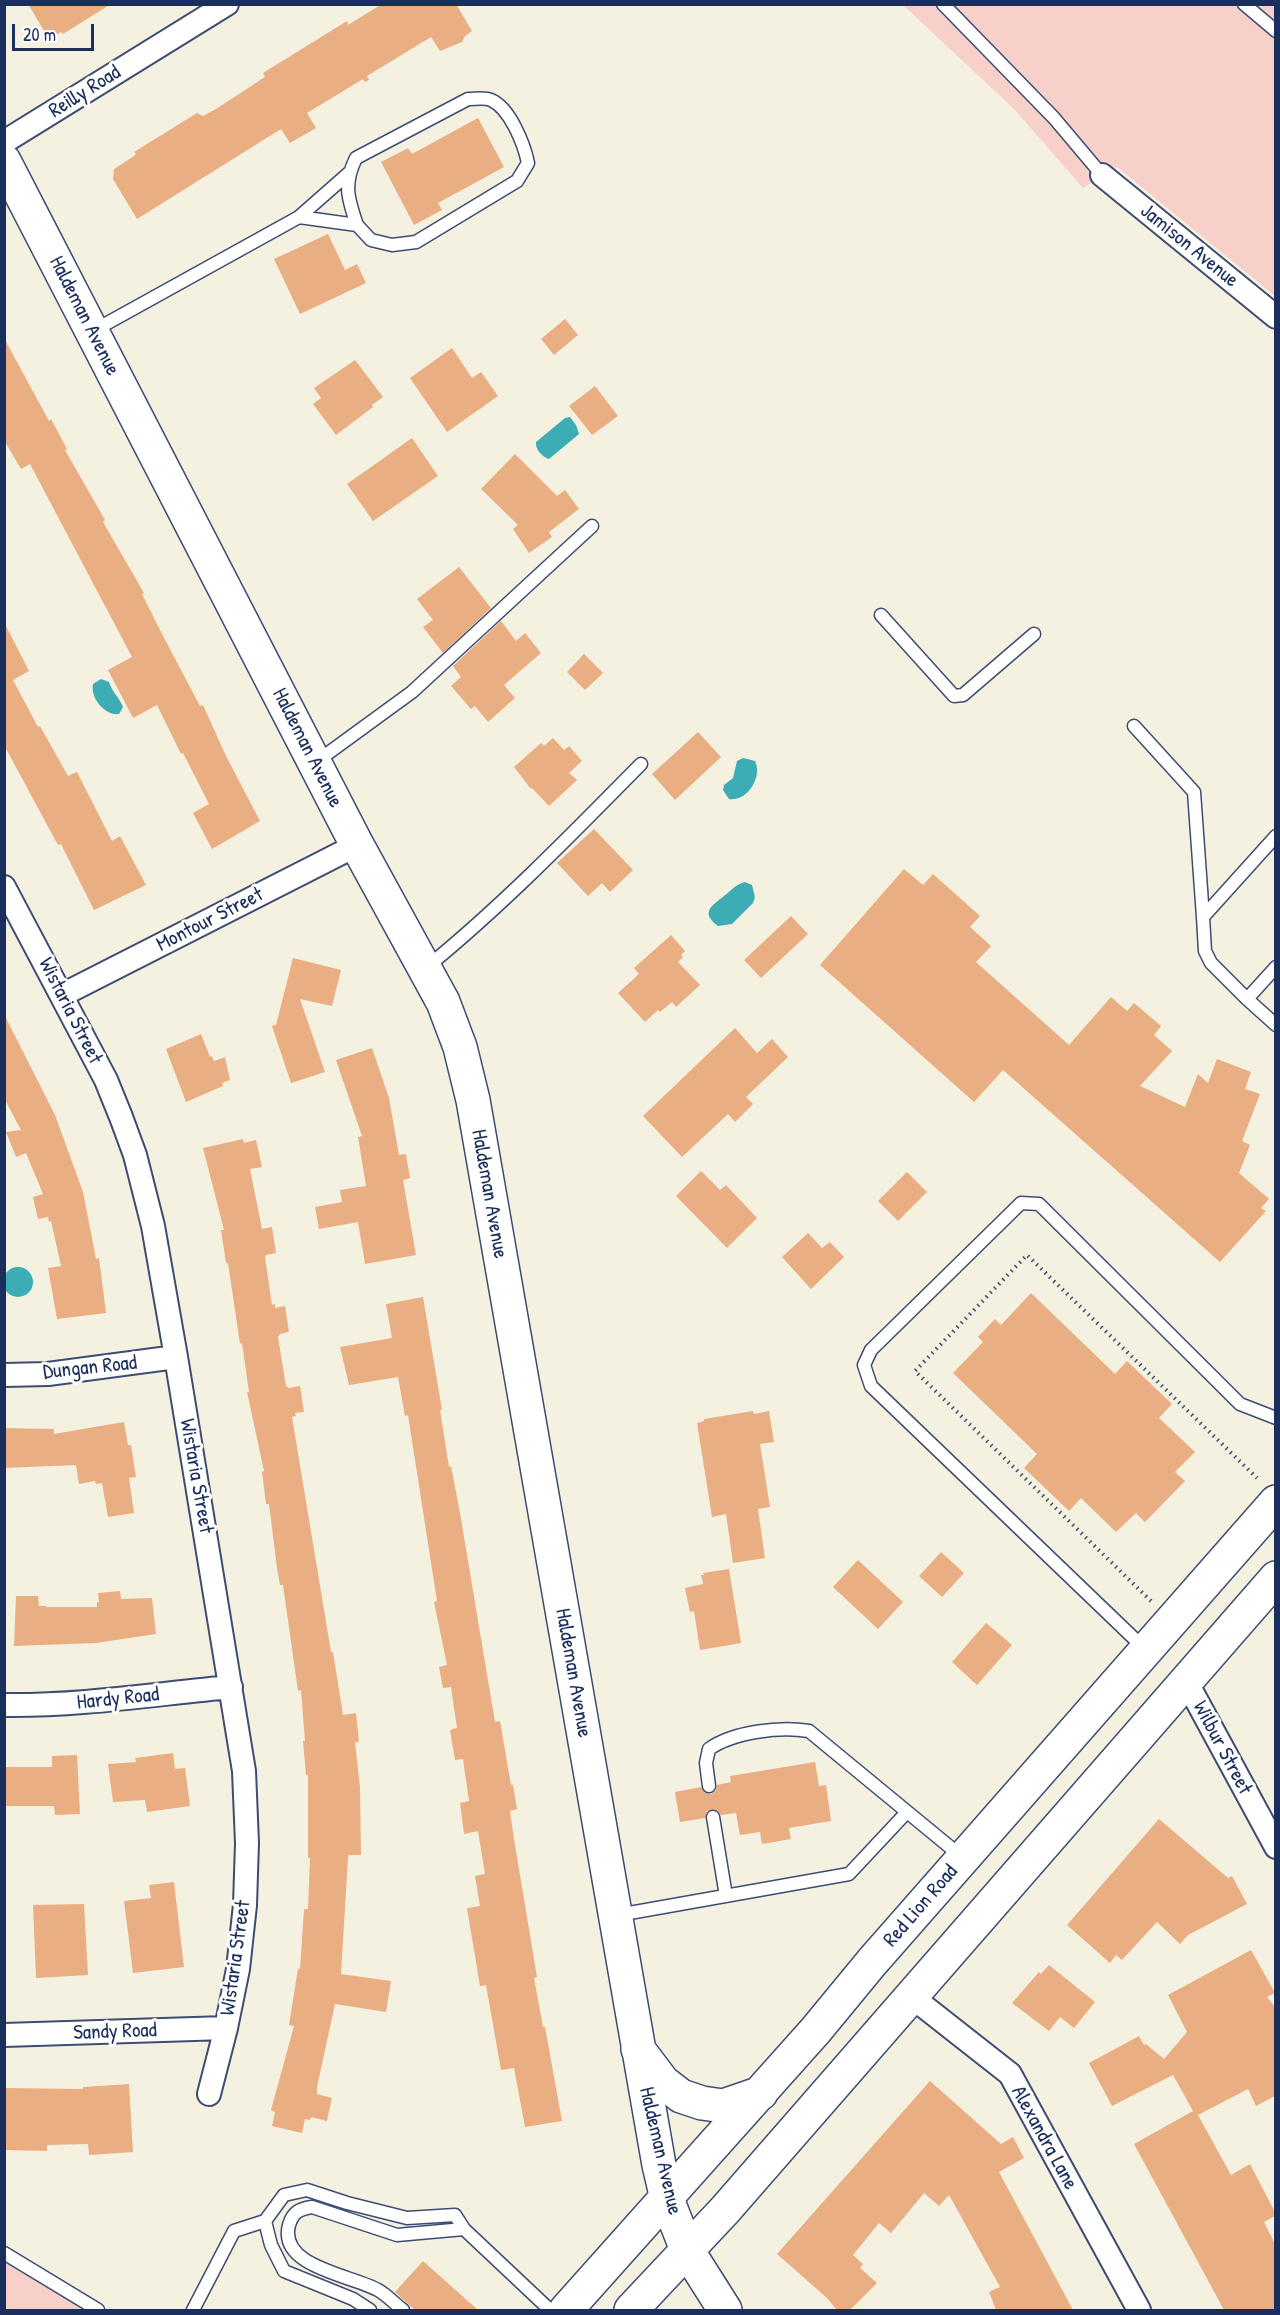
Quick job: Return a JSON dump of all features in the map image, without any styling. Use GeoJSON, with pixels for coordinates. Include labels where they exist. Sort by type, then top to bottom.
{"type":"FeatureCollection","features":[{"type":"Feature","properties":{"kind":"main road","name":"Haldeman Avenue"},"geometry":{"type":"LineString","coordinates":[[4,161],[357,845],[426,968],[443,1002],[460,1047],[473,1100],[659,2165],[667,2199],[687,2250],[725,2310]]}},
{"type":"Feature","properties":{"kind":"main road","name":"Red Lion Road"},"geometry":{"type":"LineString","coordinates":[[566,2310],[761,2093],[1146,1650],[1268,1492]]}},
{"type":"Feature","properties":{"kind":"main road"},"geometry":{"type":"LineString","coordinates":[[631,2310],[912,1996],[1275,1578]]}},
{"type":"Feature","properties":{"kind":"main road"},"geometry":{"type":"LineString","coordinates":[[638,2049],[663,2082],[681,2096],[702,2103],[723,2106],[761,2093]]}},
{"type":"Feature","properties":{"kind":"street","name":"Reilly Road"},"geometry":{"type":"LineString","coordinates":[[4,142],[227,4]]}},
{"type":"Feature","properties":{"kind":"street","name":"Jamison Avenue"},"geometry":{"type":"LineString","coordinates":[[1102,176],[1275,317]]}},
{"type":"Feature","properties":{"kind":"street","name":"Montour Street"},"geometry":{"type":"LineString","coordinates":[[62,994],[357,845]]}},
{"type":"Feature","properties":{"kind":"street","name":"Wistaria Street"},"geometry":{"type":"LineString","coordinates":[[4,887],[106,1080],[135,1155],[153,1226],[176,1358],[244,1771],[247,1844],[238,1969],[209,2094]]}},
{"type":"Feature","properties":{"kind":"street","name":"Dungan Road"},"geometry":{"type":"LineString","coordinates":[[4,1375],[48,1374],[176,1358]]}},
{"type":"Feature","properties":{"kind":"street","name":"Wilbur Street"},"geometry":{"type":"LineString","coordinates":[[1186,1681],[1275,1847]]}},
{"type":"Feature","properties":{"kind":"street","name":"Hardy Road"},"geometry":{"type":"LineString","coordinates":[[4,1705],[46,1706],[102,1702],[231,1687]]}},
{"type":"Feature","properties":{"kind":"street","name":"Alexandra Lane"},"geometry":{"type":"LineString","coordinates":[[912,1996],[1010,2074],[1139,2310]]}},
{"type":"Feature","properties":{"kind":"street","name":"Sandy Road"},"geometry":{"type":"LineString","coordinates":[[4,2035],[226,2028]]}},
{"type":"Feature","properties":{"kind":"lane"},"geometry":{"type":"LineString","coordinates":[[944,4],[1054,118],[1102,176]]}},
{"type":"Feature","properties":{"kind":"lane"},"geometry":{"type":"LineString","coordinates":[[1244,4],[1275,31]]}},
{"type":"Feature","properties":{"kind":"lane"},"geometry":{"type":"LineString","coordinates":[[489,98],[501,106],[524,145],[528,163],[517,181],[416,242],[392,245],[371,240],[357,225],[347,198],[349,173],[356,158],[468,99],[489,98]]}},
{"type":"Feature","properties":{"kind":"lane"},"geometry":{"type":"LineString","coordinates":[[92,331],[299,217],[349,173]]}},
{"type":"Feature","properties":{"kind":"lane"},"geometry":{"type":"LineString","coordinates":[[299,217],[357,225]]}},
{"type":"Feature","properties":{"kind":"lane"},"geometry":{"type":"LineString","coordinates":[[315,763],[412,692],[592,526]]}},
{"type":"Feature","properties":{"kind":"lane"},"geometry":{"type":"LineString","coordinates":[[881,615],[954,696],[963,695],[1034,634]]}},
{"type":"Feature","properties":{"kind":"lane"},"geometry":{"type":"LineString","coordinates":[[1134,726],[1194,792],[1205,951],[1210,963],[1275,1025]]}},
{"type":"Feature","properties":{"kind":"lane"},"geometry":{"type":"LineString","coordinates":[[426,968],[462,938],[549,857],[641,764]]}},
{"type":"Feature","properties":{"kind":"lane"},"geometry":{"type":"LineString","coordinates":[[1203,917],[1275,836]]}},
{"type":"Feature","properties":{"kind":"lane"},"geometry":{"type":"LineString","coordinates":[[1247,999],[1275,967]]}},
{"type":"Feature","properties":{"kind":"lane"},"geometry":{"type":"LineString","coordinates":[[1146,1650],[871,1386],[864,1365],[871,1350],[1021,1203],[1039,1204],[1240,1404],[1275,1418]]}},
{"type":"Feature","properties":{"kind":"lane"},"geometry":{"type":"LineString","coordinates":[[709,1786],[705,1763],[709,1749],[722,1740],[788,1728],[809,1731],[963,1858]]}},
{"type":"Feature","properties":{"kind":"lane"},"geometry":{"type":"LineString","coordinates":[[615,1916],[849,1874],[907,1812]]}},
{"type":"Feature","properties":{"kind":"lane"},"geometry":{"type":"LineString","coordinates":[[713,1817],[726,1896]]}},
{"type":"Feature","properties":{"kind":"lane"},"geometry":{"type":"LineString","coordinates":[[193,2310],[234,2231],[265,2221],[284,2195],[307,2190],[407,2218],[455,2216],[464,2229],[550,2310]]}},
{"type":"Feature","properties":{"kind":"lane"},"geometry":{"type":"LineString","coordinates":[[403,2310],[379,2290],[302,2259],[289,2244],[287,2232],[291,2217],[300,2209],[312,2207],[397,2235],[464,2229]]}},
{"type":"Feature","properties":{"kind":"lane"},"geometry":{"type":"LineString","coordinates":[[265,2221],[271,2245],[284,2271],[353,2299],[370,2310]]}},
{"type":"Feature","properties":{"kind":"lane"},"geometry":{"type":"LineString","coordinates":[[4,2253],[98,2310]]}},
{"type":"Feature","properties":{"kind":"path"},"geometry":{"type":"LineString","coordinates":[[1154,1604],[915,1371],[1027,1255],[1218,1438],[1268,1492]]}},
{"type":"Feature","properties":{"kind":"shaded area"},"geometry":{"type":"Polygon","coordinates":[[[903,5],[1275,5],[1275,296],[1117,167],[1083,188],[1014,109],[903,5]]]}},
{"type":"Feature","properties":{"kind":"shaded area"},"geometry":{"type":"Polygon","coordinates":[[[5,2251],[94,2310],[5,2310],[5,2251]]]}},
{"type":"Feature","properties":{"kind":"water"},"geometry":{"type":"Polygon","coordinates":[[[570,417],[579,434],[549,459],[538,450],[536,442],[565,418],[570,417]]]}},
{"type":"Feature","properties":{"kind":"water"},"geometry":{"type":"Polygon","coordinates":[[[101,679],[109,682],[121,703],[123,707],[119,714],[104,709],[96,700],[93,684],[101,679]]]}},
{"type":"Feature","properties":{"kind":"water"},"geometry":{"type":"Polygon","coordinates":[[[743,758],[755,761],[757,774],[755,781],[742,797],[729,799],[723,790],[724,785],[733,778],[737,761],[743,758]]]}},
{"type":"Feature","properties":{"kind":"water"},"geometry":{"type":"Polygon","coordinates":[[[745,882],[752,885],[755,897],[753,903],[732,924],[718,926],[709,917],[710,909],[739,884],[745,882]]]}},
{"type":"Feature","properties":{"kind":"water"},"geometry":{"type":"Polygon","coordinates":[[[18,1267],[24,1268],[32,1276],[32,1288],[24,1296],[18,1297],[12,1296],[4,1288],[3,1282],[4,1276],[12,1268],[18,1267]]]}},
{"type":"Feature","properties":{"kind":"building"},"geometry":{"type":"Polygon","coordinates":[[[28,4],[111,4],[63,34],[61,32],[49,39],[28,4]]]}},
{"type":"Feature","properties":{"kind":"building"},"geometry":{"type":"Polygon","coordinates":[[[382,4],[456,4],[472,31],[465,36],[462,42],[440,51],[431,37],[367,76],[369,80],[365,82],[363,79],[307,113],[316,128],[290,143],[281,129],[137,219],[113,179],[114,169],[134,156],[136,154],[134,152],[197,113],[203,116],[216,109],[265,77],[263,73],[347,21],[348,25],[382,4]]]}},
{"type":"Feature","properties":{"kind":"building"},"geometry":{"type":"Polygon","coordinates":[[[478,118],[504,167],[438,203],[442,210],[414,225],[381,162],[408,148],[412,154],[478,118]]]}},
{"type":"Feature","properties":{"kind":"building"},"geometry":{"type":"Polygon","coordinates":[[[328,234],[345,270],[357,264],[366,283],[300,314],[274,259],[328,234]]]}},
{"type":"Feature","properties":{"kind":"building"},"geometry":{"type":"Polygon","coordinates":[[[565,319],[578,335],[554,355],[541,339],[565,319]]]}},
{"type":"Feature","properties":{"kind":"building"},"geometry":{"type":"Polygon","coordinates":[[[4,338],[49,421],[51,419],[67,449],[65,450],[105,520],[103,522],[144,593],[142,594],[161,632],[200,706],[203,705],[226,756],[260,821],[212,849],[193,813],[209,804],[157,705],[133,718],[108,670],[132,657],[30,464],[21,469],[4,440],[4,338]]]}},
{"type":"Feature","properties":{"kind":"building"},"geometry":{"type":"Polygon","coordinates":[[[452,348],[472,378],[481,372],[498,396],[447,432],[410,378],[452,348]]]}},
{"type":"Feature","properties":{"kind":"building"},"geometry":{"type":"Polygon","coordinates":[[[355,360],[383,397],[336,435],[313,404],[321,398],[314,388],[355,360]]]}},
{"type":"Feature","properties":{"kind":"building"},"geometry":{"type":"Polygon","coordinates":[[[595,386],[618,416],[592,435],[569,406],[595,386]]]}},
{"type":"Feature","properties":{"kind":"building"},"geometry":{"type":"Polygon","coordinates":[[[412,438],[438,476],[373,521],[347,484],[412,438]]]}},
{"type":"Feature","properties":{"kind":"building"},"geometry":{"type":"Polygon","coordinates":[[[515,454],[557,496],[565,490],[579,509],[549,532],[552,537],[529,553],[513,529],[518,525],[481,489],[515,454]]]}},
{"type":"Feature","properties":{"kind":"building"},"geometry":{"type":"Polygon","coordinates":[[[459,567],[491,608],[443,653],[423,627],[433,620],[417,599],[459,567]]]}},
{"type":"Feature","properties":{"kind":"building"},"geometry":{"type":"Polygon","coordinates":[[[501,621],[516,641],[525,633],[541,653],[504,685],[515,698],[488,722],[475,706],[471,709],[451,686],[461,677],[453,666],[501,621]]]}},
{"type":"Feature","properties":{"kind":"building"},"geometry":{"type":"Polygon","coordinates":[[[4,622],[29,671],[13,680],[38,727],[40,726],[68,776],[77,772],[112,841],[120,836],[146,885],[94,910],[61,844],[58,845],[4,745],[4,622]]]}},
{"type":"Feature","properties":{"kind":"building"},"geometry":{"type":"Polygon","coordinates":[[[584,654],[603,673],[585,690],[567,672],[584,654]]]}},
{"type":"Feature","properties":{"kind":"building"},"geometry":{"type":"Polygon","coordinates":[[[698,732],[721,757],[675,800],[652,774],[698,732]]]}},
{"type":"Feature","properties":{"kind":"building"},"geometry":{"type":"Polygon","coordinates":[[[553,738],[564,750],[569,746],[582,761],[569,773],[577,780],[549,806],[531,789],[514,767],[541,743],[544,746],[553,738]]]}},
{"type":"Feature","properties":{"kind":"building"},"geometry":{"type":"Polygon","coordinates":[[[594,829],[633,870],[610,892],[602,883],[588,896],[557,863],[594,829]]]}},
{"type":"Feature","properties":{"kind":"building"},"geometry":{"type":"Polygon","coordinates":[[[904,869],[923,885],[933,874],[980,916],[970,927],[991,946],[976,962],[1069,1045],[1111,997],[1127,1011],[1134,1003],[1161,1026],[1154,1035],[1172,1051],[1140,1086],[1185,1107],[1198,1074],[1208,1083],[1217,1059],[1251,1072],[1245,1089],[1260,1094],[1242,1141],[1250,1145],[1239,1173],[1269,1199],[1261,1208],[1266,1211],[1220,1262],[1003,1070],[974,1102],[820,965],[904,869]]]}},
{"type":"Feature","properties":{"kind":"building"},"geometry":{"type":"Polygon","coordinates":[[[791,916],[808,934],[761,978],[744,960],[791,916]]]}},
{"type":"Feature","properties":{"kind":"building"},"geometry":{"type":"Polygon","coordinates":[[[671,935],[685,951],[678,962],[700,985],[676,1007],[672,1002],[660,1012],[658,1010],[645,1022],[618,993],[639,974],[634,968],[671,935]]]}},
{"type":"Feature","properties":{"kind":"building"},"geometry":{"type":"Polygon","coordinates":[[[293,958],[341,970],[332,1006],[300,999],[325,1072],[291,1083],[272,1026],[276,1025],[293,958]]]}},
{"type":"Feature","properties":{"kind":"building"},"geometry":{"type":"Polygon","coordinates":[[[4,1014],[55,1115],[83,1192],[96,1259],[99,1258],[106,1313],[57,1319],[48,1268],[61,1266],[51,1221],[49,1222],[48,1217],[38,1219],[33,1197],[43,1194],[26,1153],[16,1157],[6,1132],[21,1130],[4,1098],[4,1014]]]}},
{"type":"Feature","properties":{"kind":"building"},"geometry":{"type":"Polygon","coordinates":[[[735,1028],[757,1053],[772,1039],[788,1057],[746,1097],[753,1104],[735,1122],[728,1114],[682,1157],[643,1116],[735,1028]]]}},
{"type":"Feature","properties":{"kind":"building"},"geometry":{"type":"Polygon","coordinates":[[[201,1034],[210,1057],[212,1056],[214,1061],[225,1057],[230,1080],[222,1083],[223,1086],[186,1102],[166,1049],[201,1034]]]}},
{"type":"Feature","properties":{"kind":"building"},"geometry":{"type":"Polygon","coordinates":[[[372,1048],[389,1098],[399,1155],[406,1154],[410,1178],[403,1180],[416,1255],[365,1264],[358,1222],[319,1229],[315,1207],[342,1202],[340,1190],[366,1186],[358,1137],[362,1136],[336,1060],[372,1048]]]}},
{"type":"Feature","properties":{"kind":"building"},"geometry":{"type":"Polygon","coordinates":[[[243,1139],[244,1143],[256,1140],[262,1167],[250,1169],[262,1229],[272,1227],[276,1253],[265,1257],[272,1305],[275,1304],[275,1308],[285,1306],[289,1332],[280,1334],[278,1337],[286,1386],[289,1388],[300,1386],[304,1412],[295,1413],[296,1416],[292,1417],[331,1652],[333,1652],[343,1715],[356,1713],[359,1742],[355,1742],[360,1787],[361,1855],[349,1855],[348,1858],[341,1974],[391,1981],[386,2012],[335,2004],[317,2087],[317,2094],[332,2098],[327,2121],[311,2117],[310,2120],[305,2119],[302,2133],[272,2126],[275,2112],[271,2110],[294,2026],[289,2025],[298,1969],[300,1969],[304,1909],[308,1909],[310,1858],[308,1858],[308,1775],[306,1775],[303,1741],[305,1741],[301,1690],[298,1691],[283,1585],[280,1585],[277,1568],[269,1504],[266,1504],[262,1472],[264,1471],[247,1392],[249,1392],[242,1343],[240,1344],[221,1230],[224,1230],[203,1148],[243,1139]]]}},
{"type":"Feature","properties":{"kind":"building"},"geometry":{"type":"Polygon","coordinates":[[[701,1171],[720,1190],[726,1185],[757,1218],[727,1248],[676,1196],[701,1171]]]}},
{"type":"Feature","properties":{"kind":"building"},"geometry":{"type":"Polygon","coordinates":[[[907,1172],[927,1192],[898,1221],[878,1201],[907,1172]]]}},
{"type":"Feature","properties":{"kind":"building"},"geometry":{"type":"Polygon","coordinates":[[[808,1233],[822,1248],[830,1242],[844,1257],[811,1289],[782,1257],[808,1233]]]}},
{"type":"Feature","properties":{"kind":"building"},"geometry":{"type":"Polygon","coordinates":[[[1031,1293],[1115,1374],[1127,1361],[1172,1404],[1159,1418],[1195,1452],[1175,1472],[1185,1481],[1145,1522],[1136,1513],[1116,1532],[1081,1498],[1069,1511],[1024,1468],[1037,1454],[953,1373],[983,1342],[978,1337],[995,1319],[1001,1325],[1031,1293]]]}},
{"type":"Feature","properties":{"kind":"building"},"geometry":{"type":"Polygon","coordinates":[[[423,1297],[449,1467],[451,1466],[460,1513],[495,1722],[500,1721],[511,1785],[513,1785],[517,1809],[510,1811],[537,1977],[534,1978],[562,2121],[525,2127],[514,2068],[501,2070],[486,1985],[480,1986],[467,1908],[480,1906],[475,1876],[485,1874],[478,1831],[464,1834],[460,1803],[469,1801],[463,1759],[455,1760],[450,1730],[457,1728],[451,1687],[443,1688],[439,1667],[447,1665],[434,1602],[437,1601],[408,1415],[405,1416],[398,1377],[349,1385],[340,1347],[392,1338],[386,1304],[423,1297]]]}},
{"type":"Feature","properties":{"kind":"building"},"geometry":{"type":"Polygon","coordinates":[[[753,1411],[754,1414],[769,1411],[774,1442],[760,1444],[770,1507],[758,1509],[765,1558],[733,1563],[726,1514],[712,1517],[697,1423],[704,1419],[753,1411]]]}},
{"type":"Feature","properties":{"kind":"building"},"geometry":{"type":"Polygon","coordinates":[[[124,1422],[128,1445],[131,1445],[136,1477],[129,1478],[134,1513],[108,1517],[102,1483],[96,1484],[95,1481],[79,1484],[76,1465],[4,1468],[4,1428],[54,1429],[54,1434],[124,1422]]]}},
{"type":"Feature","properties":{"kind":"building"},"geometry":{"type":"Polygon","coordinates":[[[941,1552],[964,1573],[942,1597],[919,1576],[941,1552]]]}},
{"type":"Feature","properties":{"kind":"building"},"geometry":{"type":"Polygon","coordinates":[[[858,1560],[903,1602],[878,1629],[833,1587],[858,1560]]]}},
{"type":"Feature","properties":{"kind":"building"},"geometry":{"type":"Polygon","coordinates":[[[729,1569],[741,1643],[700,1650],[694,1611],[690,1612],[685,1588],[703,1584],[701,1575],[704,1575],[703,1573],[729,1569]]]}},
{"type":"Feature","properties":{"kind":"building"},"geometry":{"type":"Polygon","coordinates":[[[120,1591],[121,1599],[152,1598],[156,1634],[96,1643],[14,1646],[16,1596],[38,1596],[39,1606],[46,1607],[97,1607],[98,1593],[120,1591]]]}},
{"type":"Feature","properties":{"kind":"building"},"geometry":{"type":"Polygon","coordinates":[[[986,1623],[1012,1645],[977,1685],[952,1662],[986,1623]]]}},
{"type":"Feature","properties":{"kind":"building"},"geometry":{"type":"Polygon","coordinates":[[[173,1753],[175,1769],[185,1768],[190,1806],[147,1812],[145,1800],[113,1802],[108,1764],[136,1762],[135,1758],[173,1753]]]}},
{"type":"Feature","properties":{"kind":"building"},"geometry":{"type":"Polygon","coordinates":[[[77,1755],[80,1814],[55,1815],[54,1806],[4,1806],[4,1767],[52,1767],[52,1756],[77,1755]]]}},
{"type":"Feature","properties":{"kind":"building"},"geometry":{"type":"Polygon","coordinates":[[[815,1762],[819,1786],[826,1785],[831,1821],[789,1828],[791,1839],[762,1844],[760,1832],[740,1835],[736,1813],[721,1815],[715,1809],[707,1811],[705,1818],[680,1822],[675,1792],[701,1787],[705,1793],[711,1794],[716,1790],[717,1785],[731,1782],[730,1776],[815,1762]]]}},
{"type":"Feature","properties":{"kind":"building"},"geometry":{"type":"Polygon","coordinates":[[[1159,1819],[1228,1878],[1232,1876],[1247,1904],[1188,1935],[1180,1944],[1157,1922],[1122,1960],[1116,1955],[1110,1963],[1067,1925],[1159,1819]]]}},
{"type":"Feature","properties":{"kind":"building"},"geometry":{"type":"Polygon","coordinates":[[[174,1882],[184,1967],[133,1973],[124,1901],[151,1898],[149,1885],[174,1882]]]}},
{"type":"Feature","properties":{"kind":"building"},"geometry":{"type":"Polygon","coordinates":[[[84,1904],[88,1975],[36,1978],[33,1905],[84,1904]]]}},
{"type":"Feature","properties":{"kind":"building"},"geometry":{"type":"Polygon","coordinates":[[[1251,1950],[1275,1993],[1267,1997],[1275,2007],[1275,2096],[1256,2106],[1248,2089],[1198,2115],[1231,2175],[1250,2164],[1275,2212],[1275,2216],[1264,2222],[1275,2244],[1275,2310],[1224,2310],[1134,2144],[1193,2111],[1173,2075],[1112,2106],[1089,2063],[1139,2036],[1144,2045],[1146,2044],[1164,2059],[1187,2032],[1168,1995],[1251,1950]]]}},
{"type":"Feature","properties":{"kind":"building"},"geometry":{"type":"Polygon","coordinates":[[[1049,1965],[1095,2002],[1074,2028],[1060,2017],[1049,2031],[1012,2003],[1039,1972],[1041,1974],[1049,1965]]]}},
{"type":"Feature","properties":{"kind":"building"},"geometry":{"type":"Polygon","coordinates":[[[930,2081],[1001,2144],[1013,2137],[1024,2158],[999,2172],[1073,2310],[996,2310],[989,2292],[1000,2287],[949,2195],[939,2206],[924,2193],[891,2233],[879,2223],[853,2255],[863,2264],[860,2268],[877,2283],[850,2310],[837,2310],[827,2298],[777,2254],[930,2081]]]}},
{"type":"Feature","properties":{"kind":"building"},"geometry":{"type":"Polygon","coordinates":[[[129,2084],[133,2152],[89,2155],[88,2144],[47,2145],[47,2151],[4,2150],[4,2088],[83,2089],[83,2087],[129,2084]]]}},
{"type":"Feature","properties":{"kind":"building"},"geometry":{"type":"Polygon","coordinates":[[[423,2261],[478,2310],[415,2310],[395,2292],[423,2261]]]}}]}
